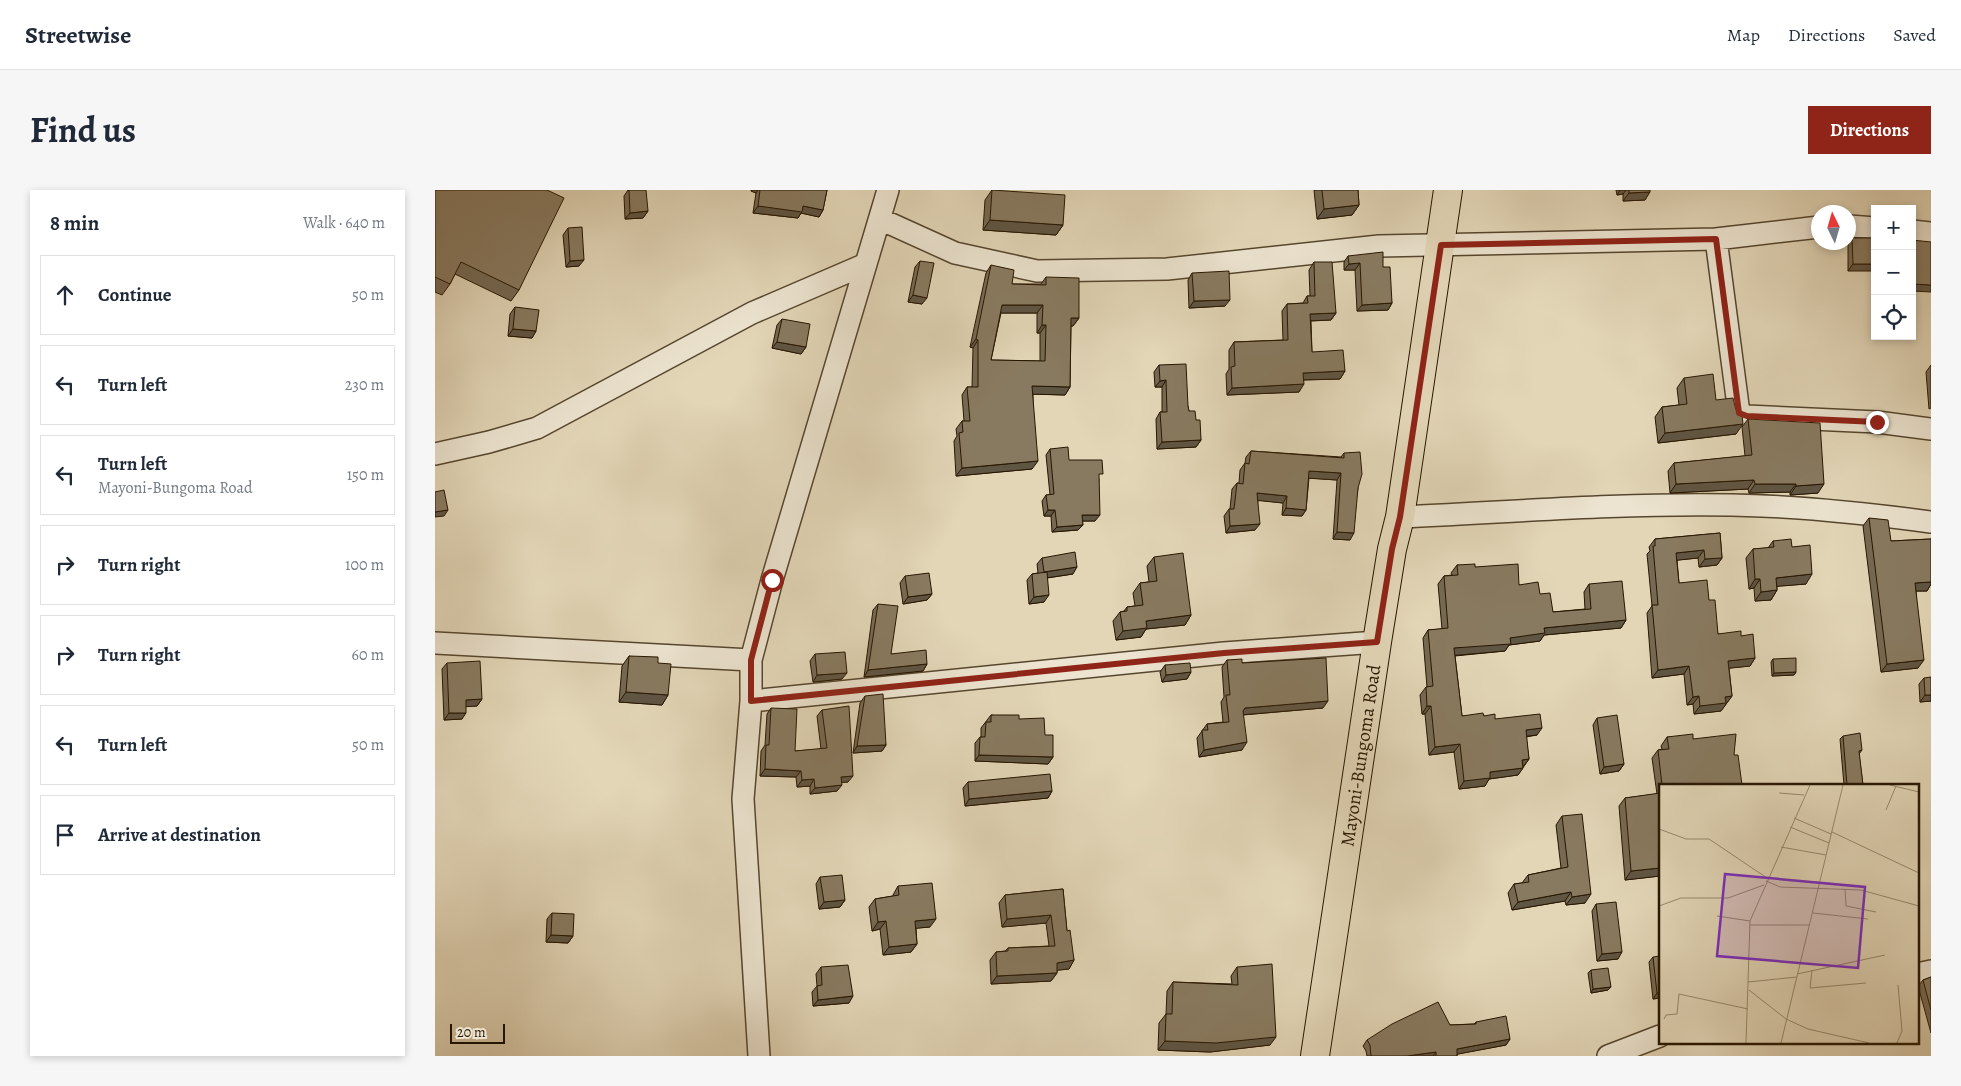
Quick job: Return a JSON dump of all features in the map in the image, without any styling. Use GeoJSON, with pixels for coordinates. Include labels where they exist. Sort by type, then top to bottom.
{"type":"FeatureCollection","features":[{"type":"Feature","properties":{"kind":"main road","name":"Mayoni-Bungoma Road"},"geometry":{"type":"LineString","coordinates":[[1315,1056],[1377,642],[1392,549],[1400,517],[1448,190]]}},
{"type":"Feature","properties":{"kind":"street"},"geometry":{"type":"LineString","coordinates":[[759,1056],[743,799],[751,701],[751,660],[772,580],[881,219],[886,191]]}},
{"type":"Feature","properties":{"kind":"street"},"geometry":{"type":"LineString","coordinates":[[881,219],[955,253],[1037,271],[1167,269],[1379,246],[1716,239],[1811,228]]}},
{"type":"Feature","properties":{"kind":"street"},"geometry":{"type":"LineString","coordinates":[[1856,227],[1871,228]]}},
{"type":"Feature","properties":{"kind":"street"},"geometry":{"type":"LineString","coordinates":[[1916,231],[1931,233]]}},
{"type":"Feature","properties":{"kind":"street"},"geometry":{"type":"LineString","coordinates":[[1716,239],[1739,413],[1747,416],[1877,422],[1931,429]]}},
{"type":"Feature","properties":{"kind":"street"},"geometry":{"type":"LineString","coordinates":[[435,454],[489,442],[537,428],[752,313],[866,264]]}},
{"type":"Feature","properties":{"kind":"street"},"geometry":{"type":"LineString","coordinates":[[1400,517],[1730,505],[1849,511],[1931,522]]}},
{"type":"Feature","properties":{"kind":"street"},"geometry":{"type":"LineString","coordinates":[[751,701],[1224,653],[1377,642]]}},
{"type":"Feature","properties":{"kind":"street"},"geometry":{"type":"LineString","coordinates":[[435,643],[751,660]]}},
{"type":"Feature","properties":{"kind":"street"},"geometry":{"type":"LineString","coordinates":[[1608,1056],[1659,1036]]}},
{"type":"Feature","properties":{"kind":"building"},"geometry":{"type":"Polygon","coordinates":[[[435,190],[547,190],[564,198],[519,290],[461,262],[450,284],[435,277],[435,190]]]}},
{"type":"Feature","properties":{"kind":"building"},"geometry":{"type":"Polygon","coordinates":[[[629,190],[646,190],[648,211],[630,213],[629,190]]]}},
{"type":"Feature","properties":{"kind":"building"},"geometry":{"type":"Polygon","coordinates":[[[760,190],[827,190],[823,210],[803,206],[802,212],[758,206],[760,190]]]}},
{"type":"Feature","properties":{"kind":"building"},"geometry":{"type":"Polygon","coordinates":[[[992,190],[1065,195],[1063,225],[990,220],[992,190]]]}},
{"type":"Feature","properties":{"kind":"building"},"geometry":{"type":"Polygon","coordinates":[[[1322,190],[1358,190],[1359,205],[1324,209],[1322,190]]]}},
{"type":"Feature","properties":{"kind":"building"},"geometry":{"type":"Polygon","coordinates":[[[1629,190],[1650,190],[1650,192],[1629,193],[1629,190]]]}},
{"type":"Feature","properties":{"kind":"building"},"geometry":{"type":"Polygon","coordinates":[[[582,227],[584,260],[570,261],[568,228],[582,227]]]}},
{"type":"Feature","properties":{"kind":"building"},"geometry":{"type":"Polygon","coordinates":[[[1856,238],[1871,238],[1871,264],[1853,264],[1852,250],[1856,250],[1856,238]]]}},
{"type":"Feature","properties":{"kind":"building"},"geometry":{"type":"Polygon","coordinates":[[[1916,240],[1931,242],[1931,285],[1916,284],[1916,240]]]}},
{"type":"Feature","properties":{"kind":"building"},"geometry":{"type":"Polygon","coordinates":[[[1383,252],[1383,267],[1390,267],[1392,303],[1362,305],[1360,263],[1349,264],[1348,256],[1383,252]]]}},
{"type":"Feature","properties":{"kind":"building"},"geometry":{"type":"Polygon","coordinates":[[[920,261],[934,263],[927,298],[913,295],[920,261]]]}},
{"type":"Feature","properties":{"kind":"building"},"geometry":{"type":"Polygon","coordinates":[[[1314,262],[1332,262],[1336,313],[1310,314],[1312,352],[1343,350],[1345,371],[1303,373],[1304,384],[1232,388],[1231,367],[1235,366],[1234,342],[1288,340],[1287,304],[1308,303],[1307,296],[1315,296],[1314,262]]]}},
{"type":"Feature","properties":{"kind":"building"},"geometry":{"type":"Polygon","coordinates":[[[991,265],[1014,270],[1012,284],[1046,285],[1046,277],[1079,278],[1079,318],[1071,318],[1070,387],[1032,386],[1038,461],[962,468],[959,433],[963,432],[962,421],[970,421],[967,387],[978,387],[978,340],[976,339],[991,265]],[[1002,305],[991,360],[1045,361],[1046,325],[1042,325],[1043,305],[1002,305]]]}},
{"type":"Feature","properties":{"kind":"building"},"geometry":{"type":"Polygon","coordinates":[[[1229,271],[1230,300],[1194,301],[1192,273],[1229,271]]]}},
{"type":"Feature","properties":{"kind":"building"},"geometry":{"type":"Polygon","coordinates":[[[515,307],[539,310],[536,331],[513,329],[515,307]]]}},
{"type":"Feature","properties":{"kind":"building"},"geometry":{"type":"Polygon","coordinates":[[[782,319],[810,324],[806,347],[777,342],[782,319]]]}},
{"type":"Feature","properties":{"kind":"building"},"geometry":{"type":"Polygon","coordinates":[[[1186,364],[1188,406],[1189,411],[1195,411],[1196,420],[1200,420],[1201,440],[1162,442],[1160,412],[1167,412],[1166,380],[1160,381],[1159,365],[1186,364]]]}},
{"type":"Feature","properties":{"kind":"building"},"geometry":{"type":"Polygon","coordinates":[[[1713,374],[1716,400],[1733,398],[1736,410],[1742,415],[1743,424],[1665,433],[1662,407],[1687,404],[1684,378],[1713,374]]]}},
{"type":"Feature","properties":{"kind":"building"},"geometry":{"type":"Polygon","coordinates":[[[1748,419],[1820,423],[1824,484],[1796,486],[1796,484],[1755,484],[1754,480],[1676,484],[1674,463],[1752,455],[1748,419]]]}},
{"type":"Feature","properties":{"kind":"building"},"geometry":{"type":"Polygon","coordinates":[[[1068,447],[1069,460],[1102,460],[1103,474],[1099,474],[1100,515],[1082,515],[1083,525],[1057,527],[1055,510],[1048,510],[1046,495],[1054,494],[1050,449],[1068,447]]]}},
{"type":"Feature","properties":{"kind":"building"},"geometry":{"type":"Polygon","coordinates":[[[1251,451],[1344,458],[1344,453],[1360,452],[1362,474],[1358,488],[1354,533],[1337,532],[1341,473],[1309,471],[1306,510],[1286,508],[1287,496],[1257,493],[1260,524],[1230,526],[1229,509],[1234,509],[1237,483],[1243,484],[1245,463],[1249,464],[1251,451]]]}},
{"type":"Feature","properties":{"kind":"building"},"geometry":{"type":"Polygon","coordinates":[[[444,490],[448,510],[435,512],[435,492],[444,490]]]}},
{"type":"Feature","properties":{"kind":"building"},"geometry":{"type":"Polygon","coordinates":[[[1869,518],[1888,520],[1891,541],[1931,539],[1931,582],[1915,583],[1924,660],[1887,664],[1869,518]]]}},
{"type":"Feature","properties":{"kind":"building"},"geometry":{"type":"Polygon","coordinates":[[[1720,533],[1722,558],[1705,559],[1704,550],[1676,553],[1679,583],[1707,580],[1709,600],[1715,600],[1718,634],[1741,631],[1741,636],[1753,634],[1755,658],[1728,661],[1732,696],[1725,697],[1726,703],[1700,706],[1699,696],[1693,697],[1689,666],[1658,670],[1652,605],[1658,605],[1653,546],[1655,546],[1655,539],[1720,533]]]}},
{"type":"Feature","properties":{"kind":"building"},"geometry":{"type":"Polygon","coordinates":[[[1791,539],[1792,547],[1810,545],[1812,574],[1776,578],[1777,590],[1761,592],[1760,579],[1755,579],[1753,549],[1774,547],[1773,541],[1791,539]]]}},
{"type":"Feature","properties":{"kind":"building"},"geometry":{"type":"Polygon","coordinates":[[[1075,552],[1077,567],[1044,572],[1042,558],[1075,552]]]}},
{"type":"Feature","properties":{"kind":"building"},"geometry":{"type":"Polygon","coordinates":[[[1183,553],[1191,615],[1146,621],[1147,628],[1123,631],[1120,612],[1127,611],[1127,607],[1143,605],[1140,583],[1157,581],[1154,557],[1183,553]]]}},
{"type":"Feature","properties":{"kind":"building"},"geometry":{"type":"Polygon","coordinates":[[[1475,564],[1475,567],[1518,564],[1519,585],[1538,582],[1540,594],[1550,593],[1553,612],[1591,609],[1589,584],[1622,581],[1626,620],[1544,628],[1545,633],[1510,638],[1511,644],[1454,648],[1462,716],[1483,713],[1484,716],[1495,714],[1495,719],[1540,714],[1542,728],[1526,730],[1529,759],[1522,760],[1523,768],[1490,772],[1490,778],[1464,781],[1460,744],[1435,747],[1431,706],[1427,706],[1426,687],[1433,686],[1428,630],[1448,628],[1444,576],[1458,575],[1457,565],[1475,564]]]}},
{"type":"Feature","properties":{"kind":"building"},"geometry":{"type":"Polygon","coordinates":[[[1047,572],[1049,595],[1034,597],[1032,574],[1047,572]]]}},
{"type":"Feature","properties":{"kind":"building"},"geometry":{"type":"Polygon","coordinates":[[[929,573],[932,594],[908,597],[905,576],[929,573]]]}},
{"type":"Feature","properties":{"kind":"building"},"geometry":{"type":"Polygon","coordinates":[[[878,604],[898,606],[891,654],[926,650],[927,664],[868,670],[878,604]]]}},
{"type":"Feature","properties":{"kind":"building"},"geometry":{"type":"Polygon","coordinates":[[[845,652],[847,673],[817,675],[815,654],[845,652]]]}},
{"type":"Feature","properties":{"kind":"building"},"geometry":{"type":"Polygon","coordinates":[[[629,656],[658,657],[658,663],[671,664],[668,695],[626,692],[629,656]]]}},
{"type":"Feature","properties":{"kind":"building"},"geometry":{"type":"Polygon","coordinates":[[[1326,658],[1328,701],[1245,708],[1243,711],[1247,742],[1204,750],[1202,730],[1208,730],[1207,724],[1229,722],[1226,695],[1230,695],[1227,660],[1242,659],[1242,663],[1326,658]]]}},
{"type":"Feature","properties":{"kind":"building"},"geometry":{"type":"Polygon","coordinates":[[[1796,658],[1796,672],[1774,673],[1773,659],[1796,658]]]}},
{"type":"Feature","properties":{"kind":"building"},"geometry":{"type":"Polygon","coordinates":[[[480,661],[482,699],[466,700],[466,713],[449,713],[447,663],[480,661]]]}},
{"type":"Feature","properties":{"kind":"building"},"geometry":{"type":"Polygon","coordinates":[[[1190,663],[1191,672],[1166,675],[1165,665],[1190,663]]]}},
{"type":"Feature","properties":{"kind":"building"},"geometry":{"type":"Polygon","coordinates":[[[1931,677],[1931,695],[1925,695],[1924,678],[1931,677]]]}},
{"type":"Feature","properties":{"kind":"building"},"geometry":{"type":"Polygon","coordinates":[[[883,694],[886,745],[857,746],[865,696],[883,694]]]}},
{"type":"Feature","properties":{"kind":"building"},"geometry":{"type":"Polygon","coordinates":[[[849,706],[853,776],[841,777],[842,785],[815,788],[814,779],[802,780],[801,771],[765,769],[766,745],[769,745],[771,708],[797,709],[795,751],[827,748],[822,710],[849,706]]]}},
{"type":"Feature","properties":{"kind":"building"},"geometry":{"type":"Polygon","coordinates":[[[991,715],[1019,715],[1019,719],[1044,718],[1045,735],[1053,735],[1053,757],[979,755],[980,737],[985,737],[986,722],[991,722],[991,715]]]}},
{"type":"Feature","properties":{"kind":"building"},"geometry":{"type":"Polygon","coordinates":[[[1617,715],[1624,764],[1604,767],[1597,718],[1617,715]]]}},
{"type":"Feature","properties":{"kind":"building"},"geometry":{"type":"Polygon","coordinates":[[[1860,733],[1862,750],[1859,751],[1863,784],[1847,784],[1843,736],[1860,733]]]}},
{"type":"Feature","properties":{"kind":"building"},"geometry":{"type":"Polygon","coordinates":[[[1693,734],[1693,739],[1736,734],[1734,755],[1738,755],[1742,784],[1662,784],[1658,750],[1669,749],[1667,737],[1693,734]]]}},
{"type":"Feature","properties":{"kind":"building"},"geometry":{"type":"Polygon","coordinates":[[[1050,774],[1052,791],[969,799],[968,782],[1050,774]]]}},
{"type":"Feature","properties":{"kind":"building"},"geometry":{"type":"Polygon","coordinates":[[[1659,793],[1659,868],[1631,871],[1625,798],[1659,793]]]}},
{"type":"Feature","properties":{"kind":"building"},"geometry":{"type":"Polygon","coordinates":[[[1582,814],[1591,894],[1572,897],[1571,892],[1518,902],[1514,884],[1529,882],[1528,875],[1568,867],[1562,816],[1582,814]]]}},
{"type":"Feature","properties":{"kind":"building"},"geometry":{"type":"Polygon","coordinates":[[[842,875],[845,900],[824,902],[820,877],[842,875]]]}},
{"type":"Feature","properties":{"kind":"building"},"geometry":{"type":"Polygon","coordinates":[[[932,883],[936,919],[915,921],[917,944],[889,947],[886,921],[878,922],[875,899],[899,895],[898,886],[932,883]]]}},
{"type":"Feature","properties":{"kind":"building"},"geometry":{"type":"Polygon","coordinates":[[[1063,889],[1067,931],[1070,930],[1074,960],[1057,963],[1057,973],[997,976],[996,952],[1008,951],[1008,948],[1055,946],[1051,915],[1007,919],[1005,895],[1063,889]]]}},
{"type":"Feature","properties":{"kind":"building"},"geometry":{"type":"Polygon","coordinates":[[[1616,902],[1622,952],[1602,954],[1596,904],[1616,902]]]}},
{"type":"Feature","properties":{"kind":"building"},"geometry":{"type":"Polygon","coordinates":[[[552,913],[574,914],[573,936],[551,935],[552,913]]]}},
{"type":"Feature","properties":{"kind":"building"},"geometry":{"type":"Polygon","coordinates":[[[1659,956],[1659,993],[1657,993],[1653,957],[1659,956]]]}},
{"type":"Feature","properties":{"kind":"building"},"geometry":{"type":"Polygon","coordinates":[[[1272,964],[1276,1037],[1216,1043],[1165,1041],[1166,1014],[1172,1014],[1173,982],[1238,985],[1237,967],[1272,964]]]}},
{"type":"Feature","properties":{"kind":"building"},"geometry":{"type":"Polygon","coordinates":[[[848,965],[853,996],[818,1000],[817,986],[822,985],[821,967],[848,965]]]}},
{"type":"Feature","properties":{"kind":"building"},"geometry":{"type":"Polygon","coordinates":[[[1608,968],[1611,987],[1593,989],[1591,970],[1608,968]]]}},
{"type":"Feature","properties":{"kind":"building"},"geometry":{"type":"Polygon","coordinates":[[[1931,977],[1931,1010],[1923,980],[1931,977]]]}},
{"type":"Feature","properties":{"kind":"building"},"geometry":{"type":"Polygon","coordinates":[[[1438,1002],[1450,1025],[1476,1024],[1476,1022],[1506,1016],[1510,1039],[1457,1049],[1457,1056],[1436,1056],[1436,1052],[1407,1056],[1371,1056],[1370,1045],[1367,1040],[1392,1024],[1438,1002]]]}},
{"type":"Feature","properties":{"kind":"route"},"geometry":{"type":"LineString","coordinates":[[772,580],[751,660],[751,701],[1224,653],[1377,642],[1392,549],[1400,517],[1441,245],[1716,239],[1737,411],[1747,416],[1877,422]]}}]}
